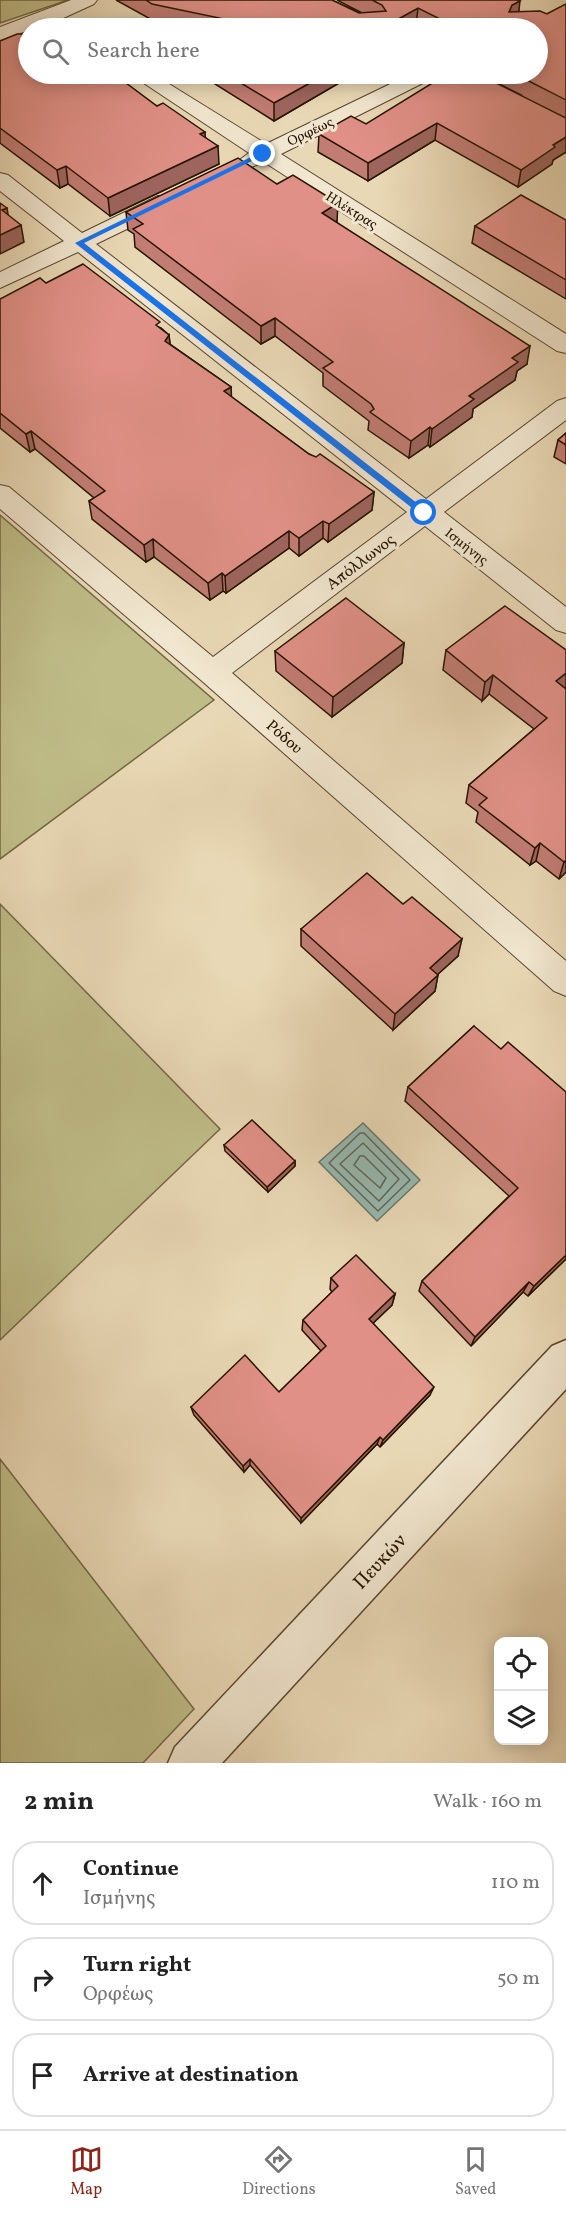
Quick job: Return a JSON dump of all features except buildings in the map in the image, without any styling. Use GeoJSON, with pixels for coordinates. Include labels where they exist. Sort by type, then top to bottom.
{"type":"FeatureCollection","features":[{"type":"Feature","properties":{"kind":"street"},"geometry":{"type":"LineString","coordinates":[[45,18],[87,0]]}},
{"type":"Feature","properties":{"kind":"street"},"geometry":{"type":"LineString","coordinates":[[0,34],[18,28]]}},
{"type":"Feature","properties":{"kind":"street","name":"Ηλέκτρας"},"geometry":{"type":"LineString","coordinates":[[155,84],[566,345]]}},
{"type":"Feature","properties":{"kind":"street","name":"Ορφέως"},"geometry":{"type":"LineString","coordinates":[[232,168],[406,84]]}},
{"type":"Feature","properties":{"kind":"street","name":"Ισμήνης"},"geometry":{"type":"LineString","coordinates":[[0,180],[566,622]]}},
{"type":"Feature","properties":{"kind":"street"},"geometry":{"type":"LineString","coordinates":[[0,281],[181,193]]}},
{"type":"Feature","properties":{"kind":"street","name":"Απόλλωνος"},"geometry":{"type":"LineString","coordinates":[[212,673],[566,406]]}},
{"type":"Feature","properties":{"kind":"street","name":"Ρόδου"},"geometry":{"type":"LineString","coordinates":[[0,494],[212,673],[566,981]]}},
{"type":"Feature","properties":{"kind":"street","name":"Πευκών"},"geometry":{"type":"LineString","coordinates":[[191,1763],[566,1360]]}},
{"type":"Feature","properties":{"kind":"shaded area"},"geometry":{"type":"Polygon","coordinates":[[[0,0],[68,0],[0,23],[0,0]]]}},
{"type":"Feature","properties":{"kind":"shaded area"},"geometry":{"type":"Polygon","coordinates":[[[0,515],[214,700],[0,859],[0,515]]]}},
{"type":"Feature","properties":{"kind":"shaded area"},"geometry":{"type":"Polygon","coordinates":[[[0,904],[220,1129],[0,1340],[0,904]]]}},
{"type":"Feature","properties":{"kind":"shaded area"},"geometry":{"type":"Polygon","coordinates":[[[0,1459],[194,1709],[143,1763],[0,1763],[0,1459]]]}},
{"type":"Feature","properties":{"kind":"water"},"geometry":{"type":"Polygon","coordinates":[[[363,1123],[420,1180],[377,1221],[319,1162],[363,1123]]]}},
{"type":"Feature","properties":{"kind":"route"},"geometry":{"type":"LineString","coordinates":[[263,154],[79,243],[424,513]]}}]}
